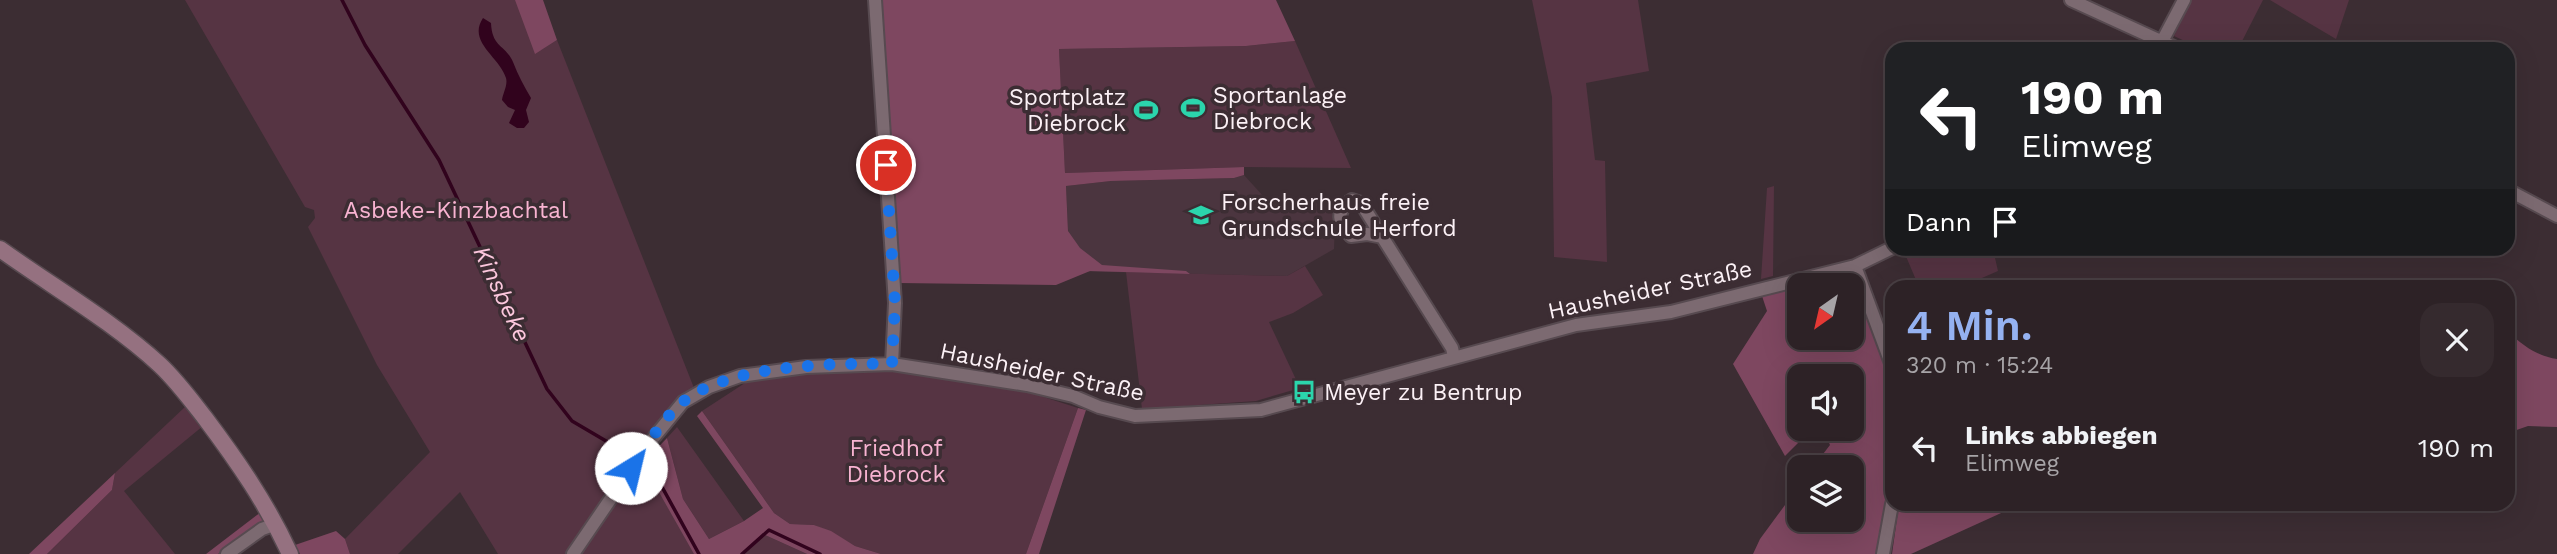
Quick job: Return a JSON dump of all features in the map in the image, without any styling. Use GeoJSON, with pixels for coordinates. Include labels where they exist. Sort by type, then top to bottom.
{"type":"FeatureCollection","features":[{"type":"Feature","properties":{"kind":"main road"},"geometry":{"type":"LineString","coordinates":[[0,249],[118,332],[163,368],[184,390],[243,468],[276,523],[290,554]]}},
{"type":"Feature","properties":{"kind":"street"},"geometry":{"type":"LineString","coordinates":[[875,0],[895,303],[892,364]]}},
{"type":"Feature","properties":{"kind":"street"},"geometry":{"type":"LineString","coordinates":[[2071,0],[2152,42]]}},
{"type":"Feature","properties":{"kind":"street"},"geometry":{"type":"LineString","coordinates":[[2162,42],[2184,0]]}},
{"type":"Feature","properties":{"kind":"street"},"geometry":{"type":"LineString","coordinates":[[2515,194],[2557,216]]}},
{"type":"Feature","properties":{"kind":"street"},"geometry":{"type":"LineString","coordinates":[[1383,237],[1452,348],[1454,357]]}},
{"type":"Feature","properties":{"kind":"street","name":"Hausheider Straße"},"geometry":{"type":"LineString","coordinates":[[573,554],[646,447],[683,402],[709,387],[765,371],[806,366],[892,364],[1027,385],[1073,396],[1119,413],[1157,416],[1261,410],[1576,325],[1671,312],[1855,266],[1885,251]]}},
{"type":"Feature","properties":{"kind":"street"},"geometry":{"type":"LineString","coordinates":[[1855,266],[1885,347]]}},
{"type":"Feature","properties":{"kind":"street"},"geometry":{"type":"LineString","coordinates":[[1883,554],[1891,511]]}},
{"type":"Feature","properties":{"kind":"street"},"geometry":{"type":"LineString","coordinates":[[227,554],[262,529],[276,523]]}},
{"type":"Feature","properties":{"kind":"shaded area"},"geometry":{"type":"Polygon","coordinates":[[[515,0],[543,0],[557,40],[535,54],[515,0]]]}},
{"type":"Feature","properties":{"kind":"shaded area"},"geometry":{"type":"Polygon","coordinates":[[[878,0],[1276,0],[1295,41],[1246,46],[1059,49],[1065,173],[1244,167],[1244,175],[1234,178],[1111,181],[1066,186],[1068,231],[1080,248],[1102,265],[1186,271],[1190,274],[1090,271],[1056,285],[898,283],[878,0]]]}},
{"type":"Feature","properties":{"kind":"shaded area"},"geometry":{"type":"Polygon","coordinates":[[[483,18],[491,23],[494,37],[510,56],[531,98],[526,110],[529,122],[524,128],[517,128],[509,123],[515,110],[502,100],[506,78],[479,35],[483,18]]]}},
{"type":"Feature","properties":{"kind":"shaded area","name":"Forscherhaus freie Grundschule Herford"},"geometry":{"type":"Polygon","coordinates":[[[1244,175],[1264,197],[1336,199],[1334,249],[1287,276],[1070,271],[1066,186],[1111,181],[1234,178],[1244,175]]]}},
{"type":"Feature","properties":{"kind":"shaded area"},"geometry":{"type":"Polygon","coordinates":[[[1853,269],[1854,273],[1838,273],[1853,269]]]}},
{"type":"Feature","properties":{"kind":"shaded area"},"geometry":{"type":"Polygon","coordinates":[[[1787,286],[1787,350],[1864,350],[1864,301],[1885,362],[1885,511],[1878,554],[1753,554],[1760,539],[1787,502],[1787,532],[1864,532],[1864,455],[1822,455],[1830,445],[1828,441],[1864,441],[1864,364],[1787,364],[1787,441],[1800,441],[1785,456],[1733,364],[1767,311],[1761,293],[1787,286]]]}},
{"type":"Feature","properties":{"kind":"shaded area"},"geometry":{"type":"Polygon","coordinates":[[[2515,337],[2536,353],[2557,359],[2557,427],[2528,426],[2515,431],[2515,337]]]}},
{"type":"Feature","properties":{"kind":"shaded area"},"geometry":{"type":"Polygon","coordinates":[[[1078,408],[1086,410],[1039,554],[1026,554],[1078,408]]]}},
{"type":"Feature","properties":{"kind":"shaded area"},"geometry":{"type":"Polygon","coordinates":[[[702,411],[774,513],[790,524],[814,525],[831,531],[855,546],[881,554],[807,554],[765,535],[744,554],[694,554],[647,471],[639,467],[667,438],[683,499],[709,539],[763,508],[697,416],[702,411]]]}},
{"type":"Feature","properties":{"kind":"shaded area"},"geometry":{"type":"Polygon","coordinates":[[[115,473],[112,490],[47,554],[29,554],[115,473]]]}},
{"type":"Feature","properties":{"kind":"shaded area"},"geometry":{"type":"Polygon","coordinates":[[[1898,511],[2006,511],[1911,554],[1892,554],[1898,511]]]}},
{"type":"Feature","properties":{"kind":"shaded area"},"geometry":{"type":"Polygon","coordinates":[[[261,512],[268,522],[218,554],[206,554],[261,512]]]}},
{"type":"Feature","properties":{"kind":"shaded area"},"geometry":{"type":"Polygon","coordinates":[[[336,531],[345,539],[350,554],[300,554],[295,545],[336,531]]]}},
{"type":"Feature","properties":{"kind":"green space","name":"Asbeke-Kinzbachtal"},"geometry":{"type":"Polygon","coordinates":[[[185,0],[521,0],[541,50],[557,40],[694,388],[680,395],[633,457],[651,467],[699,554],[498,554],[460,492],[398,554],[350,554],[345,539],[430,452],[377,365],[308,227],[315,218],[314,210],[305,207],[185,0]]]}},
{"type":"Feature","properties":{"kind":"green space"},"geometry":{"type":"Polygon","coordinates":[[[1532,0],[1638,0],[1649,71],[1586,83],[1595,160],[1605,161],[1607,262],[1554,257],[1552,97],[1532,0]]]}},
{"type":"Feature","properties":{"kind":"green space"},"geometry":{"type":"Polygon","coordinates":[[[2192,0],[2263,0],[2242,42],[2187,42],[2174,36],[2192,0]]]}},
{"type":"Feature","properties":{"kind":"green space"},"geometry":{"type":"Polygon","coordinates":[[[2270,0],[2349,0],[2336,39],[2270,0]]]}},
{"type":"Feature","properties":{"kind":"green space","name":"Sportanlage Diebrock"},"geometry":{"type":"Polygon","coordinates":[[[1295,41],[1351,168],[1244,167],[1065,173],[1059,49],[1246,46],[1295,41]]]}},
{"type":"Feature","properties":{"kind":"green space"},"geometry":{"type":"Polygon","coordinates":[[[1774,186],[1773,276],[1761,279],[1767,188],[1774,186]]]}},
{"type":"Feature","properties":{"kind":"green space"},"geometry":{"type":"Polygon","coordinates":[[[1906,256],[1995,256],[1998,271],[1977,280],[1916,280],[1906,256]]]}},
{"type":"Feature","properties":{"kind":"green space"},"geometry":{"type":"Polygon","coordinates":[[[1305,266],[1323,295],[1293,313],[1269,322],[1300,388],[1256,401],[1142,409],[1126,272],[1287,276],[1305,266]]]}},
{"type":"Feature","properties":{"kind":"green space","name":"Friedhof Diebrock"},"geometry":{"type":"Polygon","coordinates":[[[856,366],[900,367],[1022,390],[1078,408],[1026,554],[881,554],[855,546],[814,525],[790,524],[774,513],[702,411],[745,383],[771,376],[856,366]]]}},
{"type":"Feature","properties":{"kind":"green space"},"geometry":{"type":"Polygon","coordinates":[[[186,406],[203,426],[124,491],[175,554],[47,554],[112,490],[115,473],[186,406]]]}},
{"type":"Feature","properties":{"kind":"green space"},"geometry":{"type":"Polygon","coordinates":[[[677,427],[744,521],[709,539],[683,499],[667,438],[677,427]]]}},
{"type":"Feature","properties":{"kind":"green space"},"geometry":{"type":"Polygon","coordinates":[[[765,535],[807,554],[744,554],[765,535]]]}},
{"type":"Feature","properties":{"kind":"waterway","name":"Kinsbeke"},"geometry":{"type":"LineString","coordinates":[[342,0],[365,45],[439,160],[547,389],[572,421],[635,458]]}},
{"type":"Feature","properties":{"kind":"waterway","name":"Kinsbeke"},"geometry":{"type":"LineString","coordinates":[[641,462],[651,467],[699,554]]}},
{"type":"Feature","properties":{"kind":"waterway"},"geometry":{"type":"LineString","coordinates":[[742,554],[769,530],[820,554]]}},
{"type":"Feature","properties":{"kind":"place","name":"Sportanlage Diebrock"},"geometry":{"type":"Point","coordinates":[1193,108]}},
{"type":"Feature","properties":{"kind":"place","name":"Sportplatz Diebrock"},"geometry":{"type":"Point","coordinates":[1146,110]}},
{"type":"Feature","properties":{"kind":"place","name":"Forscherhaus freie Grundschule Herford"},"geometry":{"type":"Point","coordinates":[1201,215]}},
{"type":"Feature","properties":{"kind":"place","name":"Meyer zu Bentrup"},"geometry":{"type":"Point","coordinates":[1304,392]}},
{"type":"Feature","properties":{"kind":"route"},"geometry":{"type":"LineString","coordinates":[[631,468],[683,402],[709,387],[765,371],[857,363],[892,364],[895,303],[886,165]]}}]}
